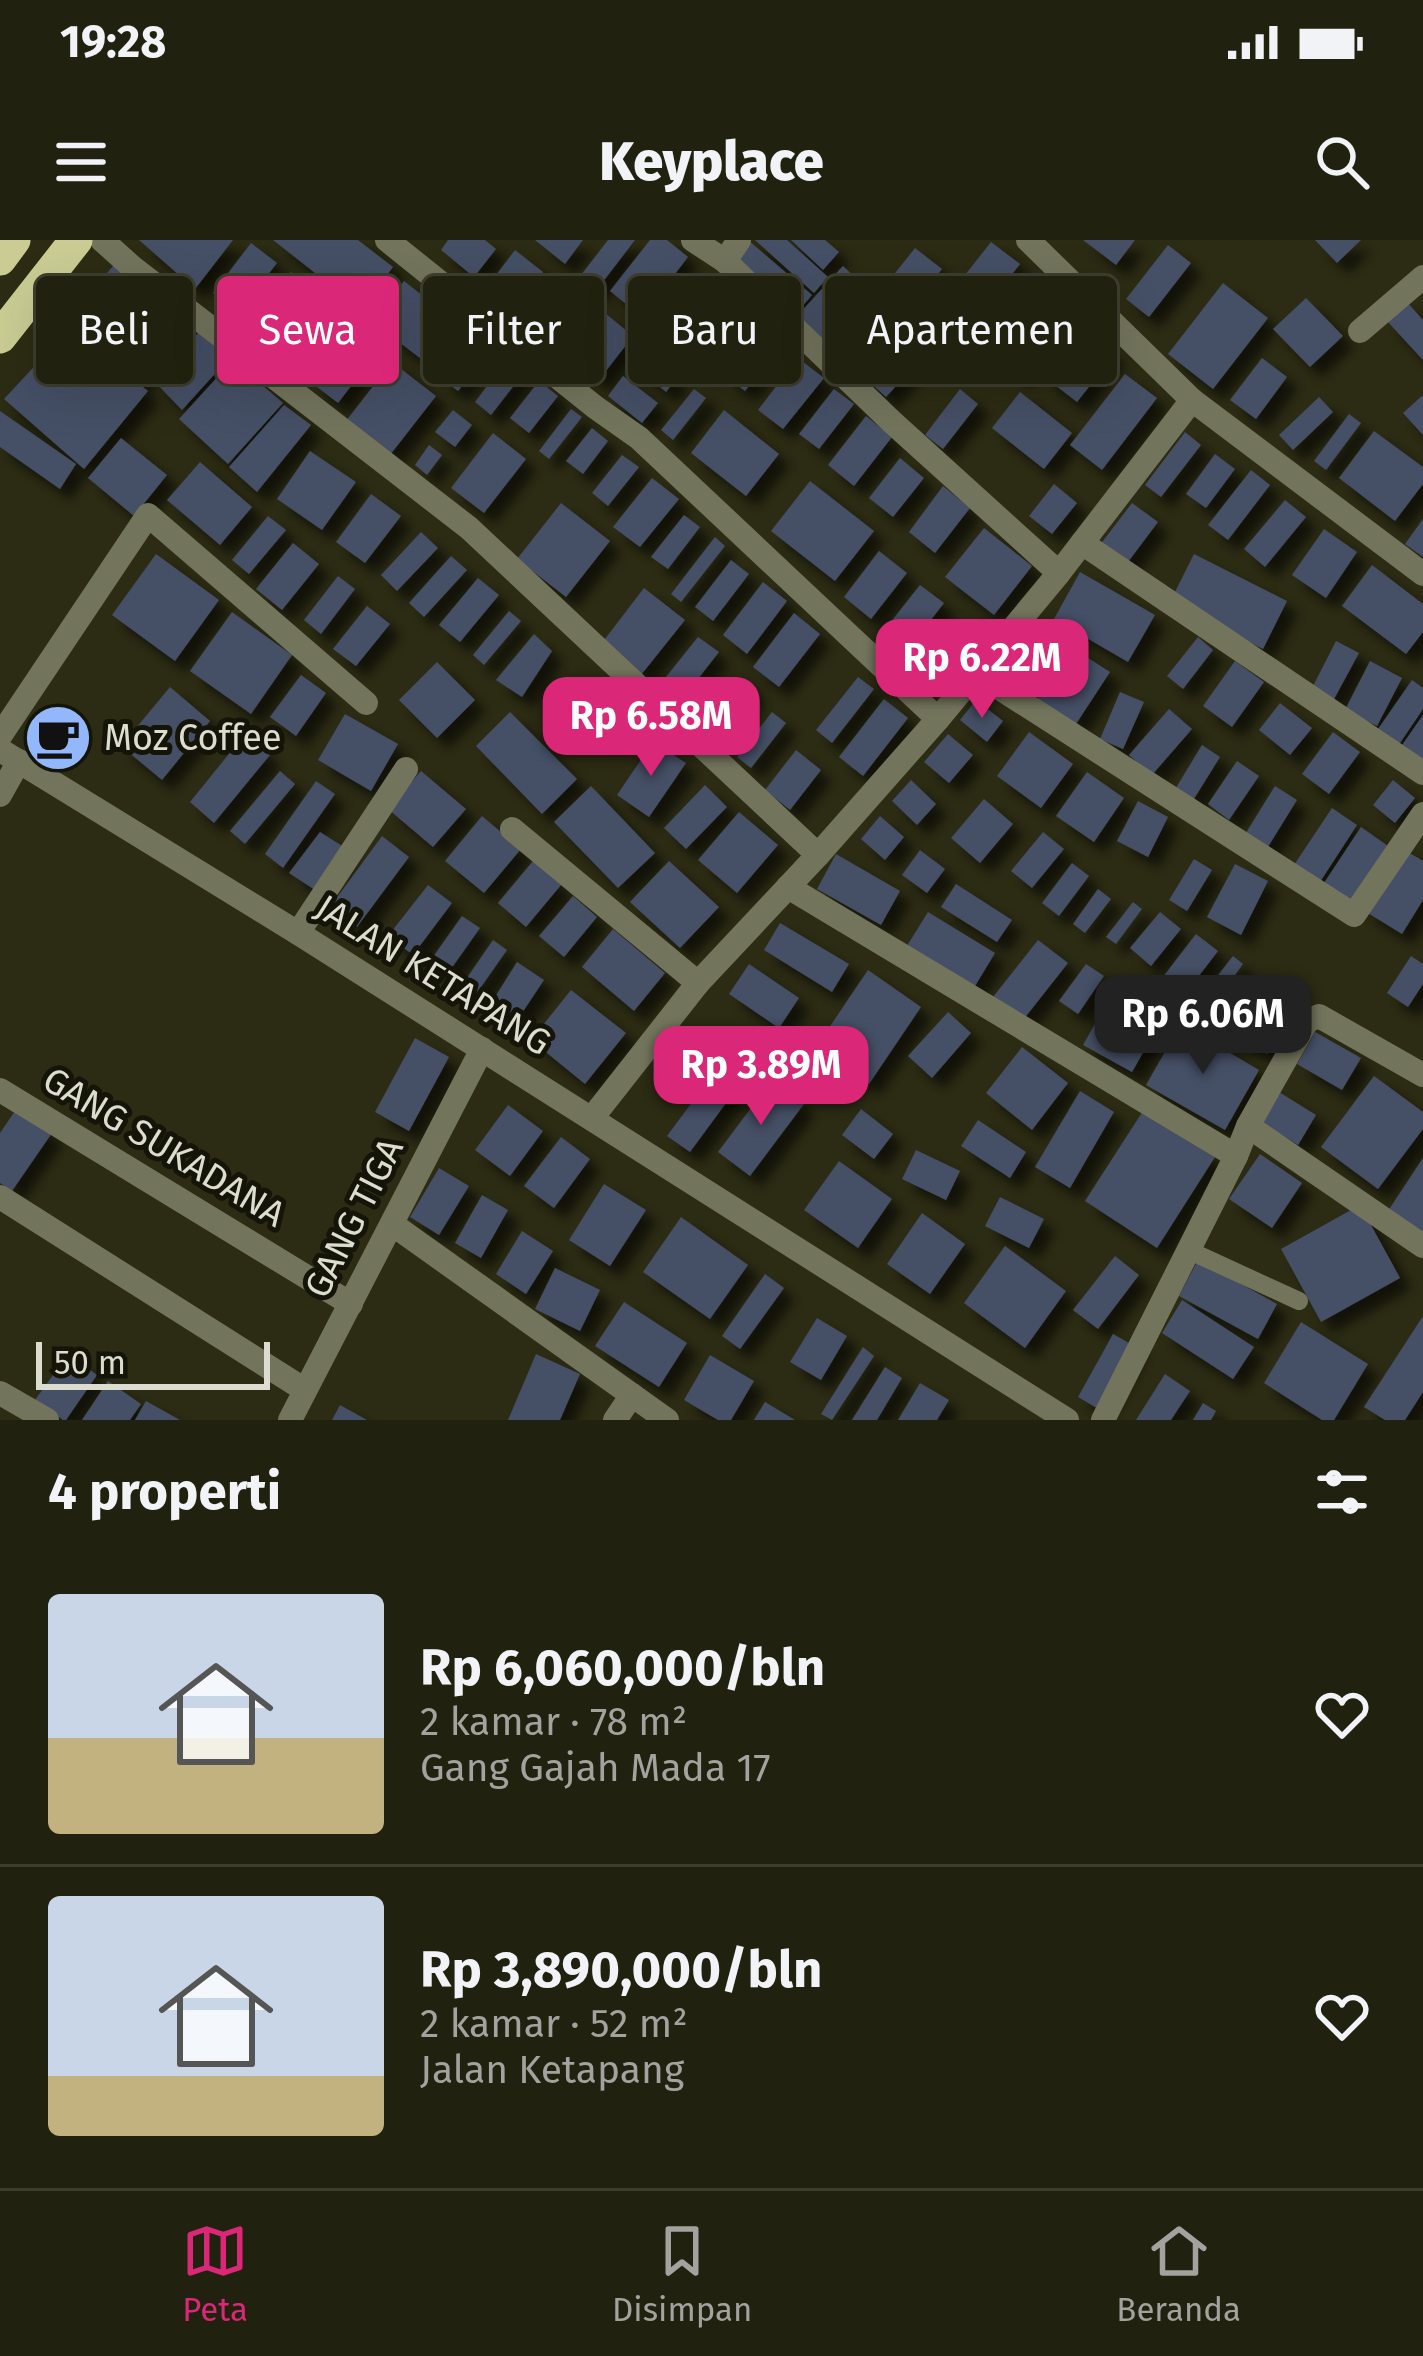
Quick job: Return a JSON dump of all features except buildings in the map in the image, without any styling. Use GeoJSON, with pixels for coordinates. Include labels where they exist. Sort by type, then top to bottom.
{"type":"FeatureCollection","features":[{"type":"Feature","properties":{"kind":"highway"},"geometry":{"type":"LineString","coordinates":[[0,259],[14,240]]}},
{"type":"Feature","properties":{"kind":"highway"},"geometry":{"type":"LineString","coordinates":[[0,337],[76,240]]}},
{"type":"Feature","properties":{"kind":"street"},"geometry":{"type":"LineString","coordinates":[[102,240],[470,528],[818,855]]}},
{"type":"Feature","properties":{"kind":"street"},"geometry":{"type":"LineString","coordinates":[[387,240],[639,438],[938,719]]}},
{"type":"Feature","properties":{"kind":"street"},"geometry":{"type":"LineString","coordinates":[[692,240],[732,251],[891,421],[1059,573]]}},
{"type":"Feature","properties":{"kind":"street"},"geometry":{"type":"LineString","coordinates":[[1028,240],[1192,400],[1423,574]]}},
{"type":"Feature","properties":{"kind":"street"},"geometry":{"type":"LineString","coordinates":[[1360,331],[1423,277]]}},
{"type":"Feature","properties":{"kind":"street"},"geometry":{"type":"LineString","coordinates":[[592,1118],[698,982],[938,719],[1059,573],[1192,400]]}},
{"type":"Feature","properties":{"kind":"street"},"geometry":{"type":"LineString","coordinates":[[0,736],[148,515],[366,704]]}},
{"type":"Feature","properties":{"kind":"street"},"geometry":{"type":"LineString","coordinates":[[1082,543],[1423,773]]}},
{"type":"Feature","properties":{"kind":"street"},"geometry":{"type":"LineString","coordinates":[[976,673],[1354,915],[1420,826]]}},
{"type":"Feature","properties":{"kind":"street"},"geometry":{"type":"LineString","coordinates":[[0,795],[9,755]]}},
{"type":"Feature","properties":{"kind":"street","name":"JALAN KETAPANG"},"geometry":{"type":"LineString","coordinates":[[9,755],[298,932],[1067,1420]]}},
{"type":"Feature","properties":{"kind":"street"},"geometry":{"type":"LineString","coordinates":[[298,932],[406,769]]}},
{"type":"Feature","properties":{"kind":"street"},"geometry":{"type":"LineString","coordinates":[[512,829],[698,982]]}},
{"type":"Feature","properties":{"kind":"street"},"geometry":{"type":"LineString","coordinates":[[788,887],[1236,1156]]}},
{"type":"Feature","properties":{"kind":"street"},"geometry":{"type":"LineString","coordinates":[[1102,1420],[1248,1126],[1307,1021],[1318,1016],[1423,1075]]}},
{"type":"Feature","properties":{"kind":"street","name":"GANG TIGA"},"geometry":{"type":"LineString","coordinates":[[290,1420],[482,1049]]}},
{"type":"Feature","properties":{"kind":"street","name":"GANG SUKADANA"},"geometry":{"type":"LineString","coordinates":[[0,1090],[351,1304]]}},
{"type":"Feature","properties":{"kind":"street"},"geometry":{"type":"LineString","coordinates":[[1248,1126],[1423,1246]]}},
{"type":"Feature","properties":{"kind":"street"},"geometry":{"type":"LineString","coordinates":[[0,1197],[305,1390]]}},
{"type":"Feature","properties":{"kind":"street"},"geometry":{"type":"LineString","coordinates":[[392,1224],[667,1420]]}},
{"type":"Feature","properties":{"kind":"street"},"geometry":{"type":"LineString","coordinates":[[0,1393],[47,1420]]}},
{"type":"Feature","properties":{"kind":"street"},"geometry":{"type":"LineString","coordinates":[[615,1420],[632,1395]]}},
{"type":"Feature","properties":{"kind":"lane"},"geometry":{"type":"LineString","coordinates":[[1189,1250],[1299,1301]]}},
{"type":"Feature","properties":{"kind":"place","name":"Moz Coffee"},"geometry":{"type":"Point","coordinates":[58,738]}}]}
